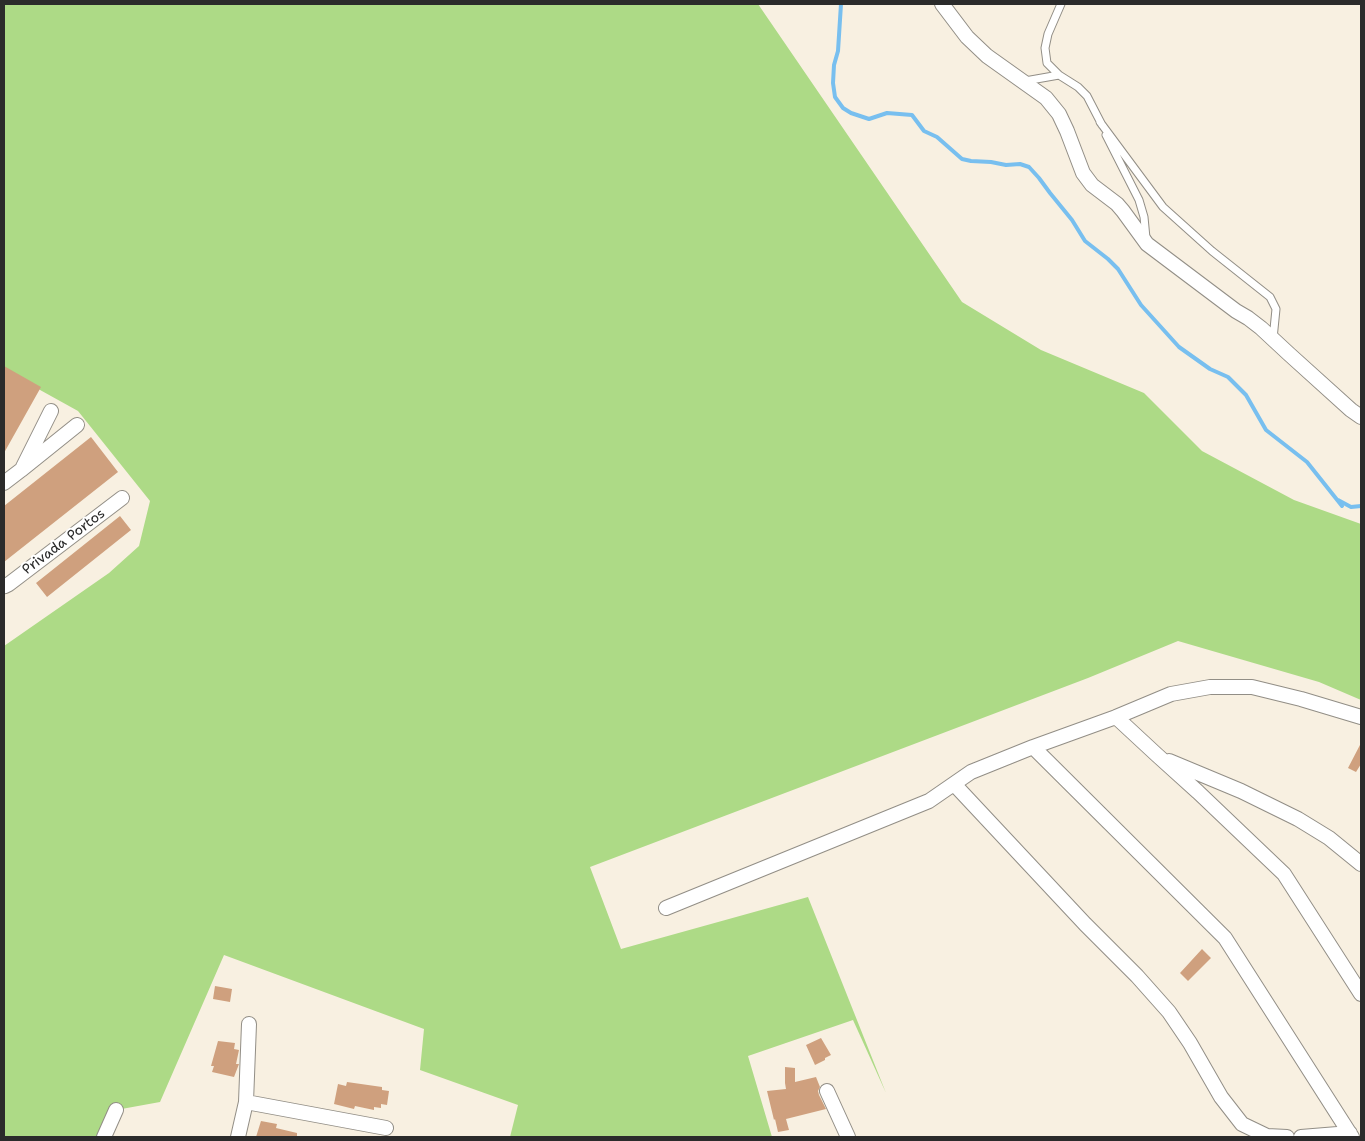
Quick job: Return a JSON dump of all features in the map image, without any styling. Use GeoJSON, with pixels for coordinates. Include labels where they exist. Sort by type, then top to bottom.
{"type":"FeatureCollection","features":[{"type":"Feature","properties":{"kind":"street"},"geometry":{"type":"LineString","coordinates":[[942,4],[967,36],[987,56],[1046,98],[1059,114],[1083,173],[1092,185],[1124,211],[1147,244],[1248,318],[1351,410],[1361,416]]}},
{"type":"Feature","properties":{"kind":"street"},"geometry":{"type":"LineString","coordinates":[[21,470],[51,411]]}},
{"type":"Feature","properties":{"kind":"street"},"geometry":{"type":"LineString","coordinates":[[4,483],[77,425]]}},
{"type":"Feature","properties":{"kind":"street","name":"Privada Portos"},"geometry":{"type":"LineString","coordinates":[[5,585],[122,498]]}},
{"type":"Feature","properties":{"kind":"street"},"geometry":{"type":"LineString","coordinates":[[666,908],[929,801],[971,772],[1171,694],[1210,687],[1252,687],[1361,717]]}},
{"type":"Feature","properties":{"kind":"street"},"geometry":{"type":"LineString","coordinates":[[1116,717],[1284,874],[1361,994]]}},
{"type":"Feature","properties":{"kind":"street"},"geometry":{"type":"LineString","coordinates":[[1033,747],[1225,938],[1351,1135]]}},
{"type":"Feature","properties":{"kind":"street"},"geometry":{"type":"LineString","coordinates":[[1157,756],[1241,791],[1298,819],[1329,838],[1361,864]]}},
{"type":"Feature","properties":{"kind":"street"},"geometry":{"type":"LineString","coordinates":[[954,784],[1169,1012],[1190,1043],[1221,1097],[1242,1124],[1267,1136],[1287,1137]]}},
{"type":"Feature","properties":{"kind":"street"},"geometry":{"type":"LineString","coordinates":[[238,1137],[246,1102],[249,1024]]}},
{"type":"Feature","properties":{"kind":"street"},"geometry":{"type":"LineString","coordinates":[[827,1091],[848,1137]]}},
{"type":"Feature","properties":{"kind":"street"},"geometry":{"type":"LineString","coordinates":[[246,1102],[386,1128]]}},
{"type":"Feature","properties":{"kind":"street"},"geometry":{"type":"LineString","coordinates":[[104,1137],[116,1110]]}},
{"type":"Feature","properties":{"kind":"street"},"geometry":{"type":"LineString","coordinates":[[1302,1137],[1351,1135]]}},
{"type":"Feature","properties":{"kind":"lane"},"geometry":{"type":"LineString","coordinates":[[1061,4],[1048,34],[1045,48],[1048,63],[1059,75],[1078,87],[1087,96],[1139,200],[1144,217],[1147,244]]}},
{"type":"Feature","properties":{"kind":"lane"},"geometry":{"type":"LineString","coordinates":[[1023,81],[1059,75]]}},
{"type":"Feature","properties":{"kind":"lane"},"geometry":{"type":"LineString","coordinates":[[1100,122],[1163,207],[1212,252],[1270,297],[1276,308],[1273,339]]}},
{"type":"Feature","properties":{"kind":"green space"},"geometry":{"type":"Polygon","coordinates":[[[4,4],[758,4],[962,302],[1041,350],[1144,393],[1202,451],[1294,500],[1361,524],[1361,700],[1319,682],[1178,641],[1088,678],[590,867],[621,949],[808,897],[886,1093],[853,1020],[748,1056],[772,1137],[510,1137],[518,1105],[420,1070],[424,1029],[224,955],[160,1102],[116,1110],[104,1137],[4,1137],[4,646],[109,573],[139,546],[150,501],[78,411],[4,370],[4,4]]]}},
{"type":"Feature","properties":{"kind":"building"},"geometry":{"type":"Polygon","coordinates":[[[4,366],[41,387],[4,453],[4,366]]]}},
{"type":"Feature","properties":{"kind":"building"},"geometry":{"type":"Polygon","coordinates":[[[91,437],[118,472],[4,562],[4,506],[91,437]]]}},
{"type":"Feature","properties":{"kind":"building"},"geometry":{"type":"Polygon","coordinates":[[[120,516],[131,530],[47,597],[36,583],[120,516]]]}},
{"type":"Feature","properties":{"kind":"building"},"geometry":{"type":"Polygon","coordinates":[[[1361,743],[1361,764],[1356,772],[1348,768],[1361,743]]]}},
{"type":"Feature","properties":{"kind":"building"},"geometry":{"type":"Polygon","coordinates":[[[1202,949],[1211,958],[1188,981],[1180,973],[1202,949]]]}},
{"type":"Feature","properties":{"kind":"building"},"geometry":{"type":"Polygon","coordinates":[[[215,986],[232,989],[230,1002],[213,999],[215,986]]]}},
{"type":"Feature","properties":{"kind":"building"},"geometry":{"type":"Polygon","coordinates":[[[821,1038],[831,1055],[815,1065],[806,1045],[821,1038]]]}},
{"type":"Feature","properties":{"kind":"building"},"geometry":{"type":"Polygon","coordinates":[[[218,1041],[235,1043],[234,1049],[239,1050],[236,1064],[239,1064],[234,1077],[212,1072],[214,1066],[211,1066],[218,1041]]]}},
{"type":"Feature","properties":{"kind":"building"},"geometry":{"type":"Polygon","coordinates":[[[785,1067],[795,1068],[795,1082],[816,1077],[820,1087],[819,1095],[826,1109],[786,1119],[789,1130],[778,1132],[767,1091],[786,1089],[785,1067]]]}},
{"type":"Feature","properties":{"kind":"building"},"geometry":{"type":"Polygon","coordinates":[[[347,1082],[382,1087],[382,1090],[389,1091],[387,1105],[381,1104],[381,1108],[374,1107],[374,1110],[355,1106],[354,1109],[334,1104],[338,1084],[346,1086],[347,1082]]]}},
{"type":"Feature","properties":{"kind":"building"},"geometry":{"type":"Polygon","coordinates":[[[261,1121],[277,1124],[276,1128],[297,1133],[297,1137],[256,1137],[261,1121]]]}},
{"type":"Feature","properties":{"kind":"waterway"},"geometry":{"type":"LineString","coordinates":[[841,4],[838,51],[834,65],[833,83],[835,97],[843,108],[869,119],[887,113],[912,115],[924,131],[937,137],[962,159],[1006,165],[1020,164],[1029,167],[1072,220],[1085,241],[1118,269],[1141,305],[1179,347],[1210,369],[1228,377],[1246,395],[1266,430],[1307,462],[1342,506],[1338,500],[1351,507],[1361,506]]}}]}
